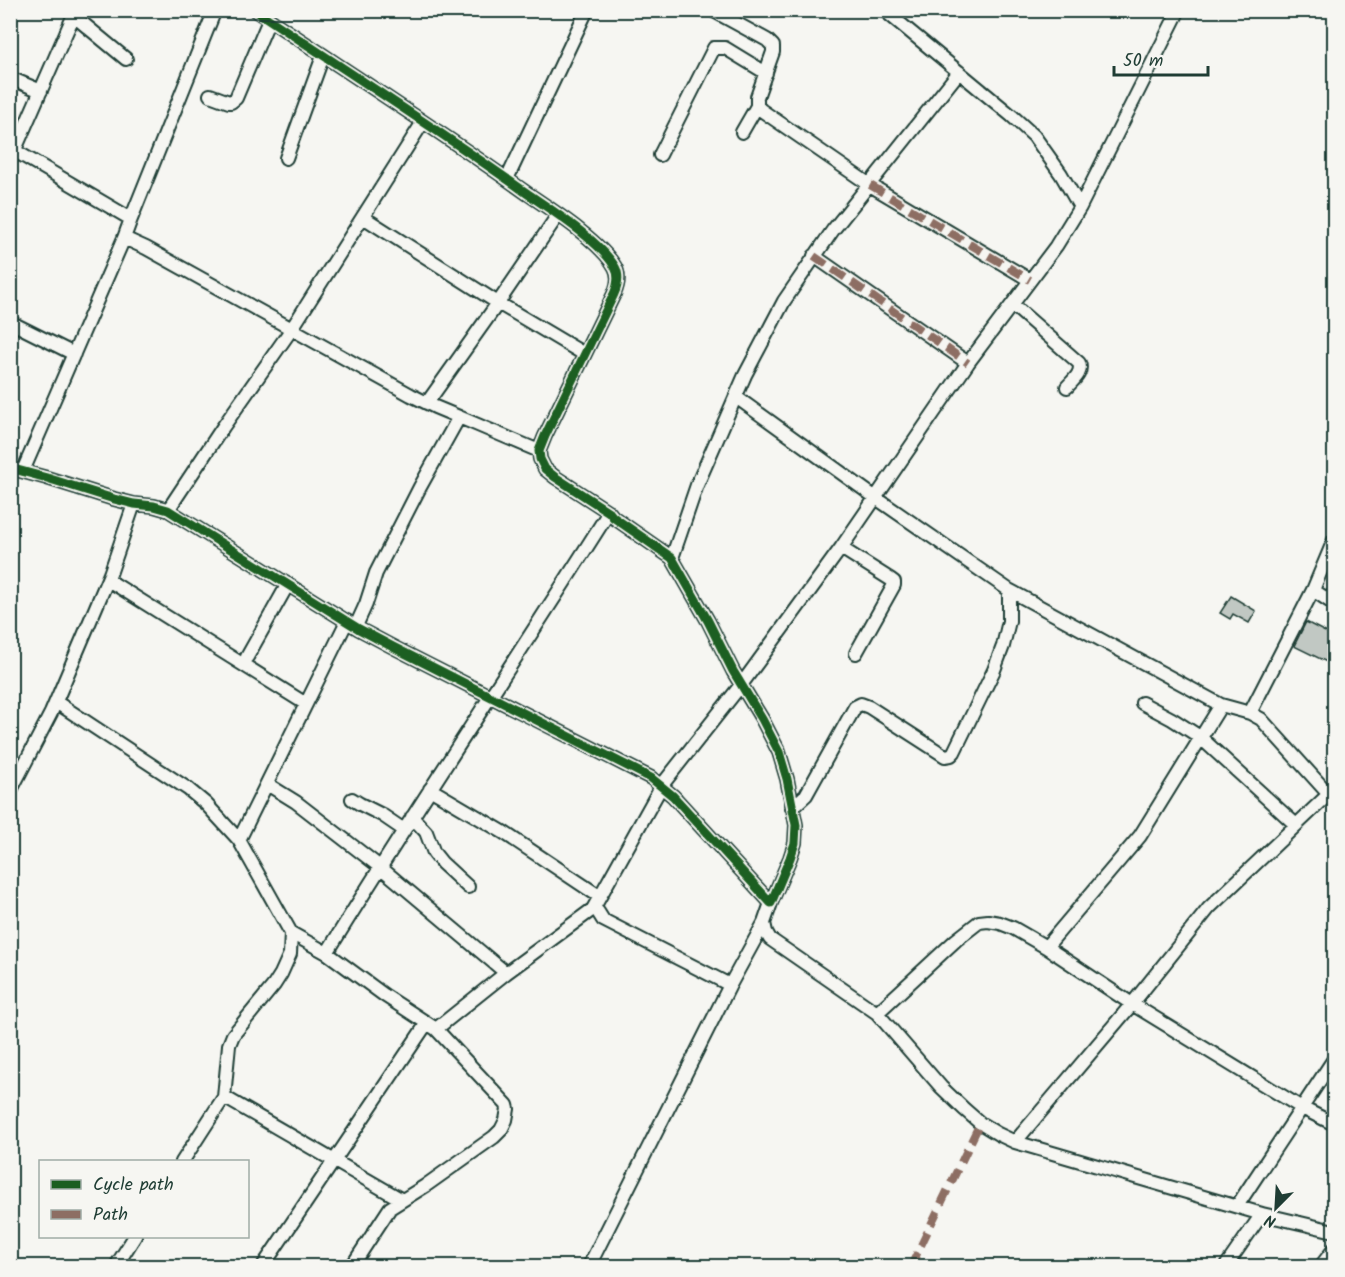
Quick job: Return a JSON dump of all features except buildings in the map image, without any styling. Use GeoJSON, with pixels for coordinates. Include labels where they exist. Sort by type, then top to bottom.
{"type":"FeatureCollection","features":[{"type":"Feature","properties":{"kind":"street"},"geometry":{"type":"LineString","coordinates":[[215,10],[124,238],[74,354],[17,469],[114,499],[168,510],[351,624],[639,771],[662,785],[771,903]]}},
{"type":"Feature","properties":{"kind":"street"},"geometry":{"type":"LineString","coordinates":[[255,10],[558,215],[602,250],[616,268],[619,278],[614,294],[539,452],[542,465],[555,477],[609,512],[672,558],[762,719],[785,772],[796,825],[795,843],[784,875],[764,923],[730,985],[590,1266]]}},
{"type":"Feature","properties":{"kind":"street"},"geometry":{"type":"LineString","coordinates":[[507,179],[587,10]]}},
{"type":"Feature","properties":{"kind":"street"},"geometry":{"type":"LineString","coordinates":[[712,10],[771,44],[774,50],[757,97],[757,106],[742,132]]}},
{"type":"Feature","properties":{"kind":"street"},"geometry":{"type":"LineString","coordinates":[[885,10],[1034,135],[1080,207]]}},
{"type":"Feature","properties":{"kind":"street"},"geometry":{"type":"LineString","coordinates":[[263,1266],[333,1161],[431,1026],[593,909],[662,785],[741,685],[841,548],[968,363],[1056,246],[1080,207],[1179,10]]}},
{"type":"Feature","properties":{"kind":"street"},"geometry":{"type":"LineString","coordinates":[[126,59],[75,13],[12,153],[131,219]]}},
{"type":"Feature","properties":{"kind":"street"},"geometry":{"type":"LineString","coordinates":[[210,95],[228,102],[236,98],[269,20]]}},
{"type":"Feature","properties":{"kind":"street"},"geometry":{"type":"LineString","coordinates":[[660,155],[714,48],[725,48],[766,73]]}},
{"type":"Feature","properties":{"kind":"street"},"geometry":{"type":"LineString","coordinates":[[286,158],[322,56]]}},
{"type":"Feature","properties":{"kind":"street"},"geometry":{"type":"LineString","coordinates":[[672,558],[697,485],[745,375],[784,301],[814,255],[959,72]]}},
{"type":"Feature","properties":{"kind":"street"},"geometry":{"type":"LineString","coordinates":[[10,78],[41,91]]}},
{"type":"Feature","properties":{"kind":"street"},"geometry":{"type":"LineString","coordinates":[[757,106],[870,185],[1030,280]]}},
{"type":"Feature","properties":{"kind":"street"},"geometry":{"type":"LineString","coordinates":[[168,510],[291,330],[423,122]]}},
{"type":"Feature","properties":{"kind":"street"},"geometry":{"type":"LineString","coordinates":[[427,403],[558,215]]}},
{"type":"Feature","properties":{"kind":"street"},"geometry":{"type":"LineString","coordinates":[[363,217],[498,303],[584,354]]}},
{"type":"Feature","properties":{"kind":"street"},"geometry":{"type":"LineString","coordinates":[[124,238],[427,403],[539,452]]}},
{"type":"Feature","properties":{"kind":"street"},"geometry":{"type":"LineString","coordinates":[[814,255],[968,363]]}},
{"type":"Feature","properties":{"kind":"street"},"geometry":{"type":"LineString","coordinates":[[1013,305],[1079,363],[1080,372],[1067,387]]}},
{"type":"Feature","properties":{"kind":"street"},"geometry":{"type":"LineString","coordinates":[[10,322],[74,354]]}},
{"type":"Feature","properties":{"kind":"street"},"geometry":{"type":"LineString","coordinates":[[736,397],[1009,590],[1221,705],[1250,713],[1261,719],[1332,797],[1296,825],[1209,908],[1132,1004],[1015,1142]]}},
{"type":"Feature","properties":{"kind":"street"},"geometry":{"type":"LineString","coordinates":[[239,840],[306,704],[351,624],[366,604],[376,573],[459,417]]}},
{"type":"Feature","properties":{"kind":"street"},"geometry":{"type":"LineString","coordinates":[[10,792],[56,702],[108,580],[134,504]]}},
{"type":"Feature","properties":{"kind":"street"},"geometry":{"type":"LineString","coordinates":[[327,953],[609,512]]}},
{"type":"Feature","properties":{"kind":"street"},"geometry":{"type":"LineString","coordinates":[[1250,713],[1313,590],[1335,540]]}},
{"type":"Feature","properties":{"kind":"street"},"geometry":{"type":"LineString","coordinates":[[841,548],[890,579],[894,585],[856,653]]}},
{"type":"Feature","properties":{"kind":"street"},"geometry":{"type":"LineString","coordinates":[[108,580],[306,704]]}},
{"type":"Feature","properties":{"kind":"street"},"geometry":{"type":"LineString","coordinates":[[247,657],[288,584]]}},
{"type":"Feature","properties":{"kind":"street"},"geometry":{"type":"LineString","coordinates":[[792,808],[806,795],[855,707],[861,704],[945,756],[951,755],[1004,646],[1009,621],[1009,590]]}},
{"type":"Feature","properties":{"kind":"street"},"geometry":{"type":"LineString","coordinates":[[1313,590],[1335,604]]}},
{"type":"Feature","properties":{"kind":"street"},"geometry":{"type":"LineString","coordinates":[[56,702],[188,789],[206,804],[239,840],[291,933],[327,953],[431,1026],[507,1105],[507,1116],[501,1130],[387,1212],[352,1266]]}},
{"type":"Feature","properties":{"kind":"street"},"geometry":{"type":"LineString","coordinates":[[1142,703],[1200,737],[1296,825]]}},
{"type":"Feature","properties":{"kind":"street"},"geometry":{"type":"LineString","coordinates":[[1046,947],[1140,836],[1221,705]]}},
{"type":"Feature","properties":{"kind":"street"},"geometry":{"type":"LineString","coordinates":[[267,784],[296,802],[380,867],[506,973]]}},
{"type":"Feature","properties":{"kind":"street"},"geometry":{"type":"LineString","coordinates":[[430,789],[502,832],[599,896]]}},
{"type":"Feature","properties":{"kind":"street"},"geometry":{"type":"LineString","coordinates":[[352,799],[404,830]]}},
{"type":"Feature","properties":{"kind":"street"},"geometry":{"type":"LineString","coordinates":[[412,817],[426,832],[434,853],[441,863],[468,887]]}},
{"type":"Feature","properties":{"kind":"street"},"geometry":{"type":"LineString","coordinates":[[593,909],[603,920],[730,985]]}},
{"type":"Feature","properties":{"kind":"street"},"geometry":{"type":"LineString","coordinates":[[877,1013],[956,940],[979,922],[1000,922],[1046,947],[1132,1004],[1302,1108],[1335,1124]]}},
{"type":"Feature","properties":{"kind":"street"},"geometry":{"type":"LineString","coordinates":[[764,923],[770,939],[877,1013],[941,1087],[980,1124],[998,1134],[1015,1142],[1262,1214],[1335,1231]]}},
{"type":"Feature","properties":{"kind":"street"},"geometry":{"type":"LineString","coordinates":[[183,1160],[224,1096],[228,1053],[233,1035],[274,985],[290,954],[291,933]]}},
{"type":"Feature","properties":{"kind":"street"},"geometry":{"type":"LineString","coordinates":[[753,942],[759,939],[770,939]]}},
{"type":"Feature","properties":{"kind":"street"},"geometry":{"type":"LineString","coordinates":[[1237,1206],[1335,1059]]}},
{"type":"Feature","properties":{"kind":"street"},"geometry":{"type":"LineString","coordinates":[[224,1096],[402,1200]]}},
{"type":"Feature","properties":{"kind":"street"},"geometry":{"type":"LineString","coordinates":[[1226,1266],[1262,1214]]}},
{"type":"Feature","properties":{"kind":"street"},"geometry":{"type":"LineString","coordinates":[[117,1266],[134,1238]]}},
{"type":"Feature","properties":{"kind":"street"},"geometry":{"type":"LineString","coordinates":[[1321,1266],[1335,1249]]}},
{"type":"Feature","properties":{"kind":"marked path"},"geometry":{"type":"LineString","coordinates":[[870,185],[1030,280]]}},
{"type":"Feature","properties":{"kind":"marked path"},"geometry":{"type":"LineString","coordinates":[[814,256],[968,363]]}},
{"type":"Feature","properties":{"kind":"marked path"},"geometry":{"type":"LineString","coordinates":[[911,1266],[980,1123]]}},
{"type":"Feature","properties":{"kind":"cycle path"},"geometry":{"type":"LineString","coordinates":[[10,468],[114,499],[168,510],[359,629],[651,778],[673,796],[771,903],[795,843],[796,825],[779,752],[762,719],[733,671],[672,558],[609,512],[555,477],[545,469],[540,459],[539,451],[545,436],[615,291],[617,270],[599,247],[563,218],[255,10]]}}]}
